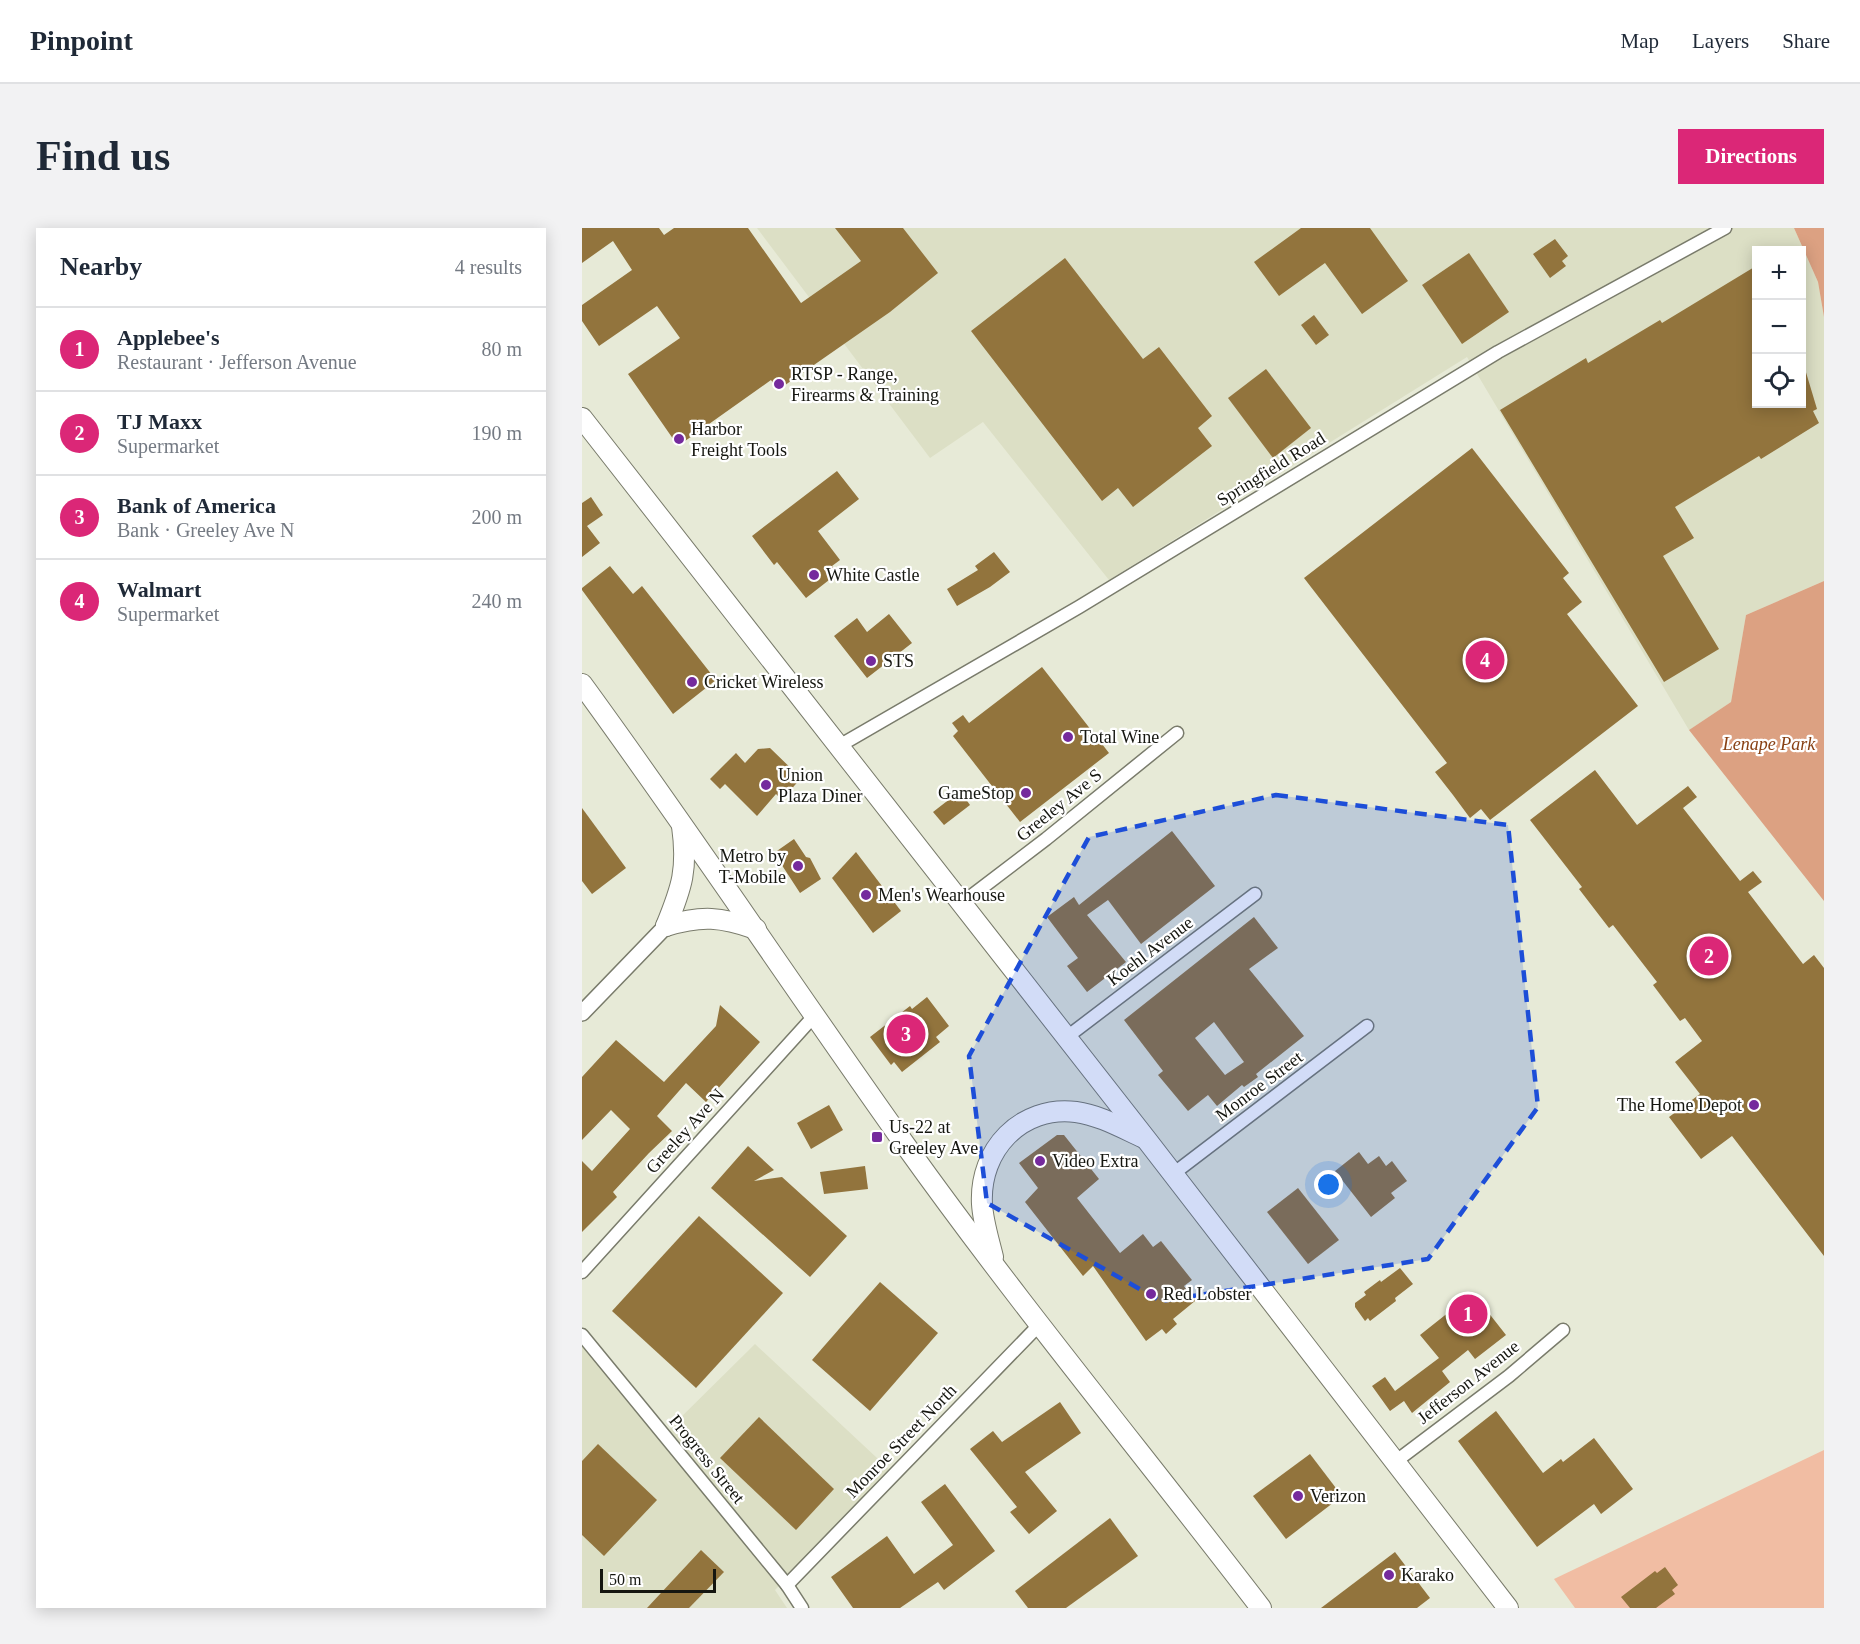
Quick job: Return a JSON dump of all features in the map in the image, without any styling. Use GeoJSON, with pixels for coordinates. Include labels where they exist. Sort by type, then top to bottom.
{"type":"FeatureCollection","features":[{"type":"Feature","properties":{"kind":"highway"},"geometry":{"type":"LineString","coordinates":[[585,424],[1067,1037],[1508,1608]]}},
{"type":"Feature","properties":{"kind":"highway"},"geometry":{"type":"LineString","coordinates":[[582,684],[681,821],[907,1147],[995,1265],[1261,1608]]}},
{"type":"Feature","properties":{"kind":"highway"},"geometry":{"type":"LineString","coordinates":[[666,926],[684,876],[685,854],[681,821]]}},
{"type":"Feature","properties":{"kind":"highway"},"geometry":{"type":"LineString","coordinates":[[666,926],[688,919],[716,918],[756,929]]}},
{"type":"Feature","properties":{"kind":"highway"},"geometry":{"type":"LineString","coordinates":[[995,1265],[983,1214],[982,1190],[989,1158],[1009,1133],[1024,1121],[1043,1114],[1065,1111],[1088,1114],[1146,1139]]}},
{"type":"Feature","properties":{"kind":"street","name":"Springfield Road"},"geometry":{"type":"LineString","coordinates":[[839,746],[1079,607],[1498,352],[1725,228]]}},
{"type":"Feature","properties":{"kind":"street","name":"Greeley Ave S"},"geometry":{"type":"LineString","coordinates":[[962,903],[1046,839],[1177,733]]}},
{"type":"Feature","properties":{"kind":"street","name":"Koehl Avenue"},"geometry":{"type":"LineString","coordinates":[[1067,1037],[1255,894]]}},
{"type":"Feature","properties":{"kind":"street"},"geometry":{"type":"LineString","coordinates":[[582,1014],[666,926]]}},
{"type":"Feature","properties":{"kind":"street","name":"Greeley Ave N"},"geometry":{"type":"LineString","coordinates":[[582,1272],[815,1015]]}},
{"type":"Feature","properties":{"kind":"street","name":"Monroe Street"},"geometry":{"type":"LineString","coordinates":[[1173,1174],[1367,1026]]}},
{"type":"Feature","properties":{"kind":"street","name":"Monroe Street North"},"geometry":{"type":"LineString","coordinates":[[787,1585],[1041,1323]]}},
{"type":"Feature","properties":{"kind":"street","name":"Jefferson Avenue"},"geometry":{"type":"LineString","coordinates":[[1395,1462],[1509,1376],[1563,1330]]}},
{"type":"Feature","properties":{"kind":"street","name":"Progress Street"},"geometry":{"type":"LineString","coordinates":[[582,1335],[787,1585],[802,1608]]}},
{"type":"Feature","properties":{"kind":"highlighted area"},"geometry":{"type":"Polygon","coordinates":[[[1276,795],[1508,825],[1538,1107],[1428,1259],[1161,1301],[987,1203],[969,1056],[1089,837],[1276,795]]]}},
{"type":"Feature","properties":{"kind":"shaded area"},"geometry":{"type":"Polygon","coordinates":[[[757,228],[1794,228],[1802,246],[1752,246],[1752,408],[1806,408],[1806,255],[1818,282],[1824,317],[1824,581],[1746,615],[1731,702],[1689,730],[1467,357],[1109,580],[983,422],[930,458],[757,228]]]}},
{"type":"Feature","properties":{"kind":"shaded area"},"geometry":{"type":"Polygon","coordinates":[[[582,1335],[668,1436],[671,1427],[755,1344],[892,1472],[775,1590],[787,1608],[582,1608],[582,1335]]]}},
{"type":"Feature","properties":{"kind":"shaded area"},"geometry":{"type":"Polygon","coordinates":[[[1824,1450],[1824,1608],[1575,1608],[1554,1579],[1824,1450]]]}},
{"type":"Feature","properties":{"kind":"green space"},"geometry":{"type":"Polygon","coordinates":[[[1794,228],[1824,228],[1824,317],[1818,282],[1806,255],[1806,246],[1802,246],[1794,228]]]}},
{"type":"Feature","properties":{"kind":"green space","name":"Lenape Park"},"geometry":{"type":"Polygon","coordinates":[[[1824,581],[1824,901],[1689,730],[1731,702],[1746,615],[1824,581]]]}},
{"type":"Feature","properties":{"kind":"building"},"geometry":{"type":"Polygon","coordinates":[[[582,228],[659,228],[664,235],[674,228],[748,228],[801,303],[861,261],[835,228],[903,228],[938,273],[890,312],[778,390],[771,380],[678,446],[628,374],[680,338],[657,306],[599,346],[582,321],[582,305],[632,270],[613,241],[582,263],[582,228]]]}},
{"type":"Feature","properties":{"kind":"building"},"geometry":{"type":"Polygon","coordinates":[[[1301,228],[1370,228],[1408,281],[1362,314],[1325,263],[1279,296],[1254,262],[1301,228]]]}},
{"type":"Feature","properties":{"kind":"building"},"geometry":{"type":"Polygon","coordinates":[[[1555,239],[1568,256],[1562,261],[1566,266],[1550,278],[1533,254],[1555,239]]]}},
{"type":"Feature","properties":{"kind":"building"},"geometry":{"type":"Polygon","coordinates":[[[1469,253],[1509,312],[1462,344],[1422,285],[1469,253]]]}},
{"type":"Feature","properties":{"kind":"building"},"geometry":{"type":"Polygon","coordinates":[[[1065,258],[1143,359],[1159,347],[1212,416],[1198,428],[1212,446],[1133,507],[1118,488],[1102,501],[971,331],[1065,258]]]}},
{"type":"Feature","properties":{"kind":"building"},"geometry":{"type":"Polygon","coordinates":[[[1752,268],[1752,408],[1806,408],[1806,372],[1817,409],[1813,411],[1819,423],[1761,459],[1759,456],[1675,507],[1694,538],[1663,556],[1719,649],[1664,682],[1500,410],[1586,358],[1588,363],[1660,320],[1662,323],[1752,268]]]}},
{"type":"Feature","properties":{"kind":"building"},"geometry":{"type":"Polygon","coordinates":[[[1314,315],[1329,335],[1316,345],[1301,325],[1314,315]]]}},
{"type":"Feature","properties":{"kind":"building"},"geometry":{"type":"Polygon","coordinates":[[[1266,369],[1311,428],[1273,458],[1228,398],[1266,369]]]}},
{"type":"Feature","properties":{"kind":"building"},"geometry":{"type":"Polygon","coordinates":[[[1472,448],[1569,573],[1563,578],[1582,602],[1567,614],[1638,706],[1490,820],[1481,809],[1470,818],[1435,772],[1447,763],[1304,578],[1472,448]]]}},
{"type":"Feature","properties":{"kind":"building"},"geometry":{"type":"Polygon","coordinates":[[[837,471],[859,499],[818,531],[840,560],[832,566],[838,573],[806,598],[777,562],[774,565],[752,536],[837,471]]]}},
{"type":"Feature","properties":{"kind":"building"},"geometry":{"type":"Polygon","coordinates":[[[591,497],[603,515],[587,526],[600,543],[582,557],[582,503],[591,497]]]}},
{"type":"Feature","properties":{"kind":"building"},"geometry":{"type":"Polygon","coordinates":[[[994,552],[1010,572],[990,587],[957,606],[947,589],[978,570],[975,566],[994,552]]]}},
{"type":"Feature","properties":{"kind":"building"},"geometry":{"type":"Polygon","coordinates":[[[610,566],[633,594],[642,586],[716,680],[673,714],[582,590],[610,566]]]}},
{"type":"Feature","properties":{"kind":"building","name":"STS"},"geometry":{"type":"Polygon","coordinates":[[[889,614],[912,643],[867,678],[834,636],[857,618],[867,632],[889,614]]]}},
{"type":"Feature","properties":{"kind":"building"},"geometry":{"type":"Polygon","coordinates":[[[1042,667],[1109,753],[1020,822],[953,736],[958,731],[952,723],[963,715],[969,723],[1042,667]]]}},
{"type":"Feature","properties":{"kind":"building","name":"Union Plaza Diner"},"geometry":{"type":"Polygon","coordinates":[[[770,748],[801,778],[782,800],[776,794],[757,816],[725,784],[720,789],[710,779],[736,753],[745,763],[758,749],[770,748]]]}},
{"type":"Feature","properties":{"kind":"building"},"geometry":{"type":"Polygon","coordinates":[[[1595,770],[1637,825],[1688,786],[1697,797],[1683,808],[1740,881],[1753,871],[1762,882],[1748,892],[1803,964],[1814,955],[1824,968],[1824,1256],[1732,1136],[1701,1159],[1669,1117],[1700,1094],[1675,1062],[1702,1041],[1685,1018],[1680,1021],[1653,985],[1657,982],[1613,925],[1609,928],[1579,889],[1582,887],[1530,820],[1595,770]]]}},
{"type":"Feature","properties":{"kind":"building"},"geometry":{"type":"Polygon","coordinates":[[[960,791],[970,805],[944,825],[933,812],[960,791]]]}},
{"type":"Feature","properties":{"kind":"building"},"geometry":{"type":"Polygon","coordinates":[[[582,808],[626,868],[592,894],[582,881],[582,808]]]}},
{"type":"Feature","properties":{"kind":"building"},"geometry":{"type":"Polygon","coordinates":[[[1172,831],[1215,886],[1141,944],[1108,900],[1087,915],[1126,962],[1087,992],[1067,966],[1078,958],[1047,917],[1074,897],[1079,905],[1172,831]]]}},
{"type":"Feature","properties":{"kind":"building","name":"Metro by T-Mobile"},"geometry":{"type":"Polygon","coordinates":[[[794,839],[806,857],[810,858],[821,879],[800,893],[774,853],[794,839]]]}},
{"type":"Feature","properties":{"kind":"building","name":"Men's Wearhouse"},"geometry":{"type":"Polygon","coordinates":[[[856,852],[901,911],[873,933],[832,878],[856,852]]]}},
{"type":"Feature","properties":{"kind":"building"},"geometry":{"type":"Polygon","coordinates":[[[1254,917],[1278,948],[1249,969],[1304,1036],[1256,1074],[1258,1077],[1244,1087],[1242,1085],[1217,1106],[1208,1095],[1188,1111],[1158,1075],[1163,1071],[1124,1020],[1254,917]],[[1214,1022],[1195,1038],[1225,1075],[1244,1062],[1214,1022]]]}},
{"type":"Feature","properties":{"kind":"building"},"geometry":{"type":"Polygon","coordinates":[[[927,997],[949,1026],[936,1037],[940,1042],[902,1072],[894,1062],[891,1065],[870,1037],[910,1006],[912,1009],[927,997]]]}},
{"type":"Feature","properties":{"kind":"building"},"geometry":{"type":"Polygon","coordinates":[[[720,1005],[760,1042],[706,1102],[686,1083],[657,1116],[672,1131],[613,1192],[617,1197],[582,1232],[582,1161],[592,1171],[630,1129],[611,1110],[582,1140],[582,1077],[616,1040],[664,1082],[716,1026],[720,1005]]]}},
{"type":"Feature","properties":{"kind":"building"},"geometry":{"type":"Polygon","coordinates":[[[829,1105],[843,1130],[811,1149],[797,1123],[829,1105]]]}},
{"type":"Feature","properties":{"kind":"building"},"geometry":{"type":"Polygon","coordinates":[[[1057,1135],[1064,1135],[1099,1179],[1077,1198],[1120,1253],[1143,1234],[1153,1247],[1161,1241],[1192,1280],[1184,1286],[1195,1301],[1173,1319],[1177,1324],[1166,1334],[1162,1329],[1146,1341],[1093,1266],[1083,1276],[1025,1202],[1038,1188],[1019,1163],[1057,1135]]]}},
{"type":"Feature","properties":{"kind":"building"},"geometry":{"type":"Polygon","coordinates":[[[748,1146],[774,1170],[754,1181],[782,1177],[847,1236],[810,1277],[711,1188],[748,1146]]]}},
{"type":"Feature","properties":{"kind":"building"},"geometry":{"type":"Polygon","coordinates":[[[1359,1152],[1368,1164],[1379,1156],[1386,1166],[1392,1161],[1407,1181],[1391,1193],[1395,1198],[1371,1217],[1335,1171],[1359,1152]]]}},
{"type":"Feature","properties":{"kind":"building"},"geometry":{"type":"Polygon","coordinates":[[[865,1166],[868,1189],[824,1194],[820,1172],[865,1166]]]}},
{"type":"Feature","properties":{"kind":"building"},"geometry":{"type":"Polygon","coordinates":[[[1298,1188],[1339,1240],[1308,1264],[1267,1212],[1298,1188]]]}},
{"type":"Feature","properties":{"kind":"building"},"geometry":{"type":"Polygon","coordinates":[[[699,1216],[783,1293],[696,1388],[612,1311],[699,1216]]]}},
{"type":"Feature","properties":{"kind":"building"},"geometry":{"type":"Polygon","coordinates":[[[1400,1268],[1413,1284],[1395,1298],[1396,1301],[1370,1321],[1368,1318],[1365,1321],[1355,1307],[1355,1303],[1366,1295],[1364,1292],[1400,1268]]]}},
{"type":"Feature","properties":{"kind":"building"},"geometry":{"type":"Polygon","coordinates":[[[880,1282],[938,1333],[870,1411],[812,1360],[880,1282]]]}},
{"type":"Feature","properties":{"kind":"building"},"geometry":{"type":"Polygon","coordinates":[[[1473,1293],[1506,1335],[1475,1359],[1468,1350],[1442,1371],[1450,1382],[1412,1413],[1404,1401],[1390,1411],[1372,1386],[1385,1377],[1395,1391],[1439,1358],[1420,1335],[1473,1293]]]}},
{"type":"Feature","properties":{"kind":"building"},"geometry":{"type":"Polygon","coordinates":[[[1060,1402],[1081,1433],[1025,1472],[1057,1511],[1029,1534],[1010,1512],[1017,1507],[970,1449],[993,1431],[1002,1442],[1060,1402]]]}},
{"type":"Feature","properties":{"kind":"building"},"geometry":{"type":"Polygon","coordinates":[[[1496,1411],[1543,1473],[1561,1459],[1563,1462],[1594,1438],[1633,1489],[1601,1514],[1594,1504],[1537,1547],[1458,1441],[1496,1411]]]}},
{"type":"Feature","properties":{"kind":"building"},"geometry":{"type":"Polygon","coordinates":[[[759,1417],[834,1489],[796,1530],[720,1458],[759,1417]]]}},
{"type":"Feature","properties":{"kind":"building"},"geometry":{"type":"Polygon","coordinates":[[[598,1444],[657,1500],[604,1556],[582,1535],[582,1461],[598,1444]]]}},
{"type":"Feature","properties":{"kind":"building","name":"Verizon"},"geometry":{"type":"Polygon","coordinates":[[[1310,1454],[1342,1496],[1286,1539],[1253,1496],[1310,1454]]]}},
{"type":"Feature","properties":{"kind":"building"},"geometry":{"type":"Polygon","coordinates":[[[945,1484],[995,1551],[944,1590],[938,1582],[900,1608],[853,1608],[831,1577],[887,1536],[914,1574],[953,1545],[921,1502],[945,1484]]]}},
{"type":"Feature","properties":{"kind":"building"},"geometry":{"type":"Polygon","coordinates":[[[1110,1518],[1138,1556],[1066,1608],[1028,1608],[1015,1591],[1110,1518]]]}},
{"type":"Feature","properties":{"kind":"building"},"geometry":{"type":"Polygon","coordinates":[[[701,1550],[724,1572],[689,1608],[647,1608],[701,1550]]]}},
{"type":"Feature","properties":{"kind":"building","name":"Karako"},"geometry":{"type":"Polygon","coordinates":[[[1395,1552],[1430,1598],[1417,1608],[1321,1608],[1395,1552]]]}},
{"type":"Feature","properties":{"kind":"building"},"geometry":{"type":"Polygon","coordinates":[[[1665,1567],[1678,1585],[1672,1590],[1675,1594],[1656,1608],[1630,1608],[1621,1597],[1655,1571],[1657,1573],[1665,1567]]]}},
{"type":"Feature","properties":{"kind":"place","name":"RTSP - Range, Firearms & Training"},"geometry":{"type":"Point","coordinates":[779,384]}},
{"type":"Feature","properties":{"kind":"place","name":"Harbor Freight Tools"},"geometry":{"type":"Point","coordinates":[679,439]}},
{"type":"Feature","properties":{"kind":"place","name":"White Castle"},"geometry":{"type":"Point","coordinates":[814,575]}},
{"type":"Feature","properties":{"kind":"place","name":"Walmart"},"geometry":{"type":"Point","coordinates":[1485,660]}},
{"type":"Feature","properties":{"kind":"place","name":"STS"},"geometry":{"type":"Point","coordinates":[871,661]}},
{"type":"Feature","properties":{"kind":"place","name":"Cricket Wireless"},"geometry":{"type":"Point","coordinates":[692,682]}},
{"type":"Feature","properties":{"kind":"place","name":"Total Wine"},"geometry":{"type":"Point","coordinates":[1068,737]}},
{"type":"Feature","properties":{"kind":"place","name":"Union Plaza Diner"},"geometry":{"type":"Point","coordinates":[766,785]}},
{"type":"Feature","properties":{"kind":"place","name":"GameStop"},"geometry":{"type":"Point","coordinates":[1026,793]}},
{"type":"Feature","properties":{"kind":"place","name":"Metro by T-Mobile"},"geometry":{"type":"Point","coordinates":[798,866]}},
{"type":"Feature","properties":{"kind":"place","name":"Men's Wearhouse"},"geometry":{"type":"Point","coordinates":[866,895]}},
{"type":"Feature","properties":{"kind":"place","name":"TJ Maxx"},"geometry":{"type":"Point","coordinates":[1709,956]}},
{"type":"Feature","properties":{"kind":"place","name":"Bank of America"},"geometry":{"type":"Point","coordinates":[906,1034]}},
{"type":"Feature","properties":{"kind":"place","name":"The Home Depot"},"geometry":{"type":"Point","coordinates":[1754,1105]}},
{"type":"Feature","properties":{"kind":"place","name":"Us-22 at Greeley Ave"},"geometry":{"type":"Point","coordinates":[877,1137]}},
{"type":"Feature","properties":{"kind":"place","name":"Video Extra"},"geometry":{"type":"Point","coordinates":[1040,1161]}},
{"type":"Feature","properties":{"kind":"place","name":"Red Lobster"},"geometry":{"type":"Point","coordinates":[1151,1294]}},
{"type":"Feature","properties":{"kind":"place","name":"Applebee's"},"geometry":{"type":"Point","coordinates":[1468,1314]}},
{"type":"Feature","properties":{"kind":"place","name":"Verizon"},"geometry":{"type":"Point","coordinates":[1298,1496]}},
{"type":"Feature","properties":{"kind":"place","name":"Karako"},"geometry":{"type":"Point","coordinates":[1389,1575]}}]}
